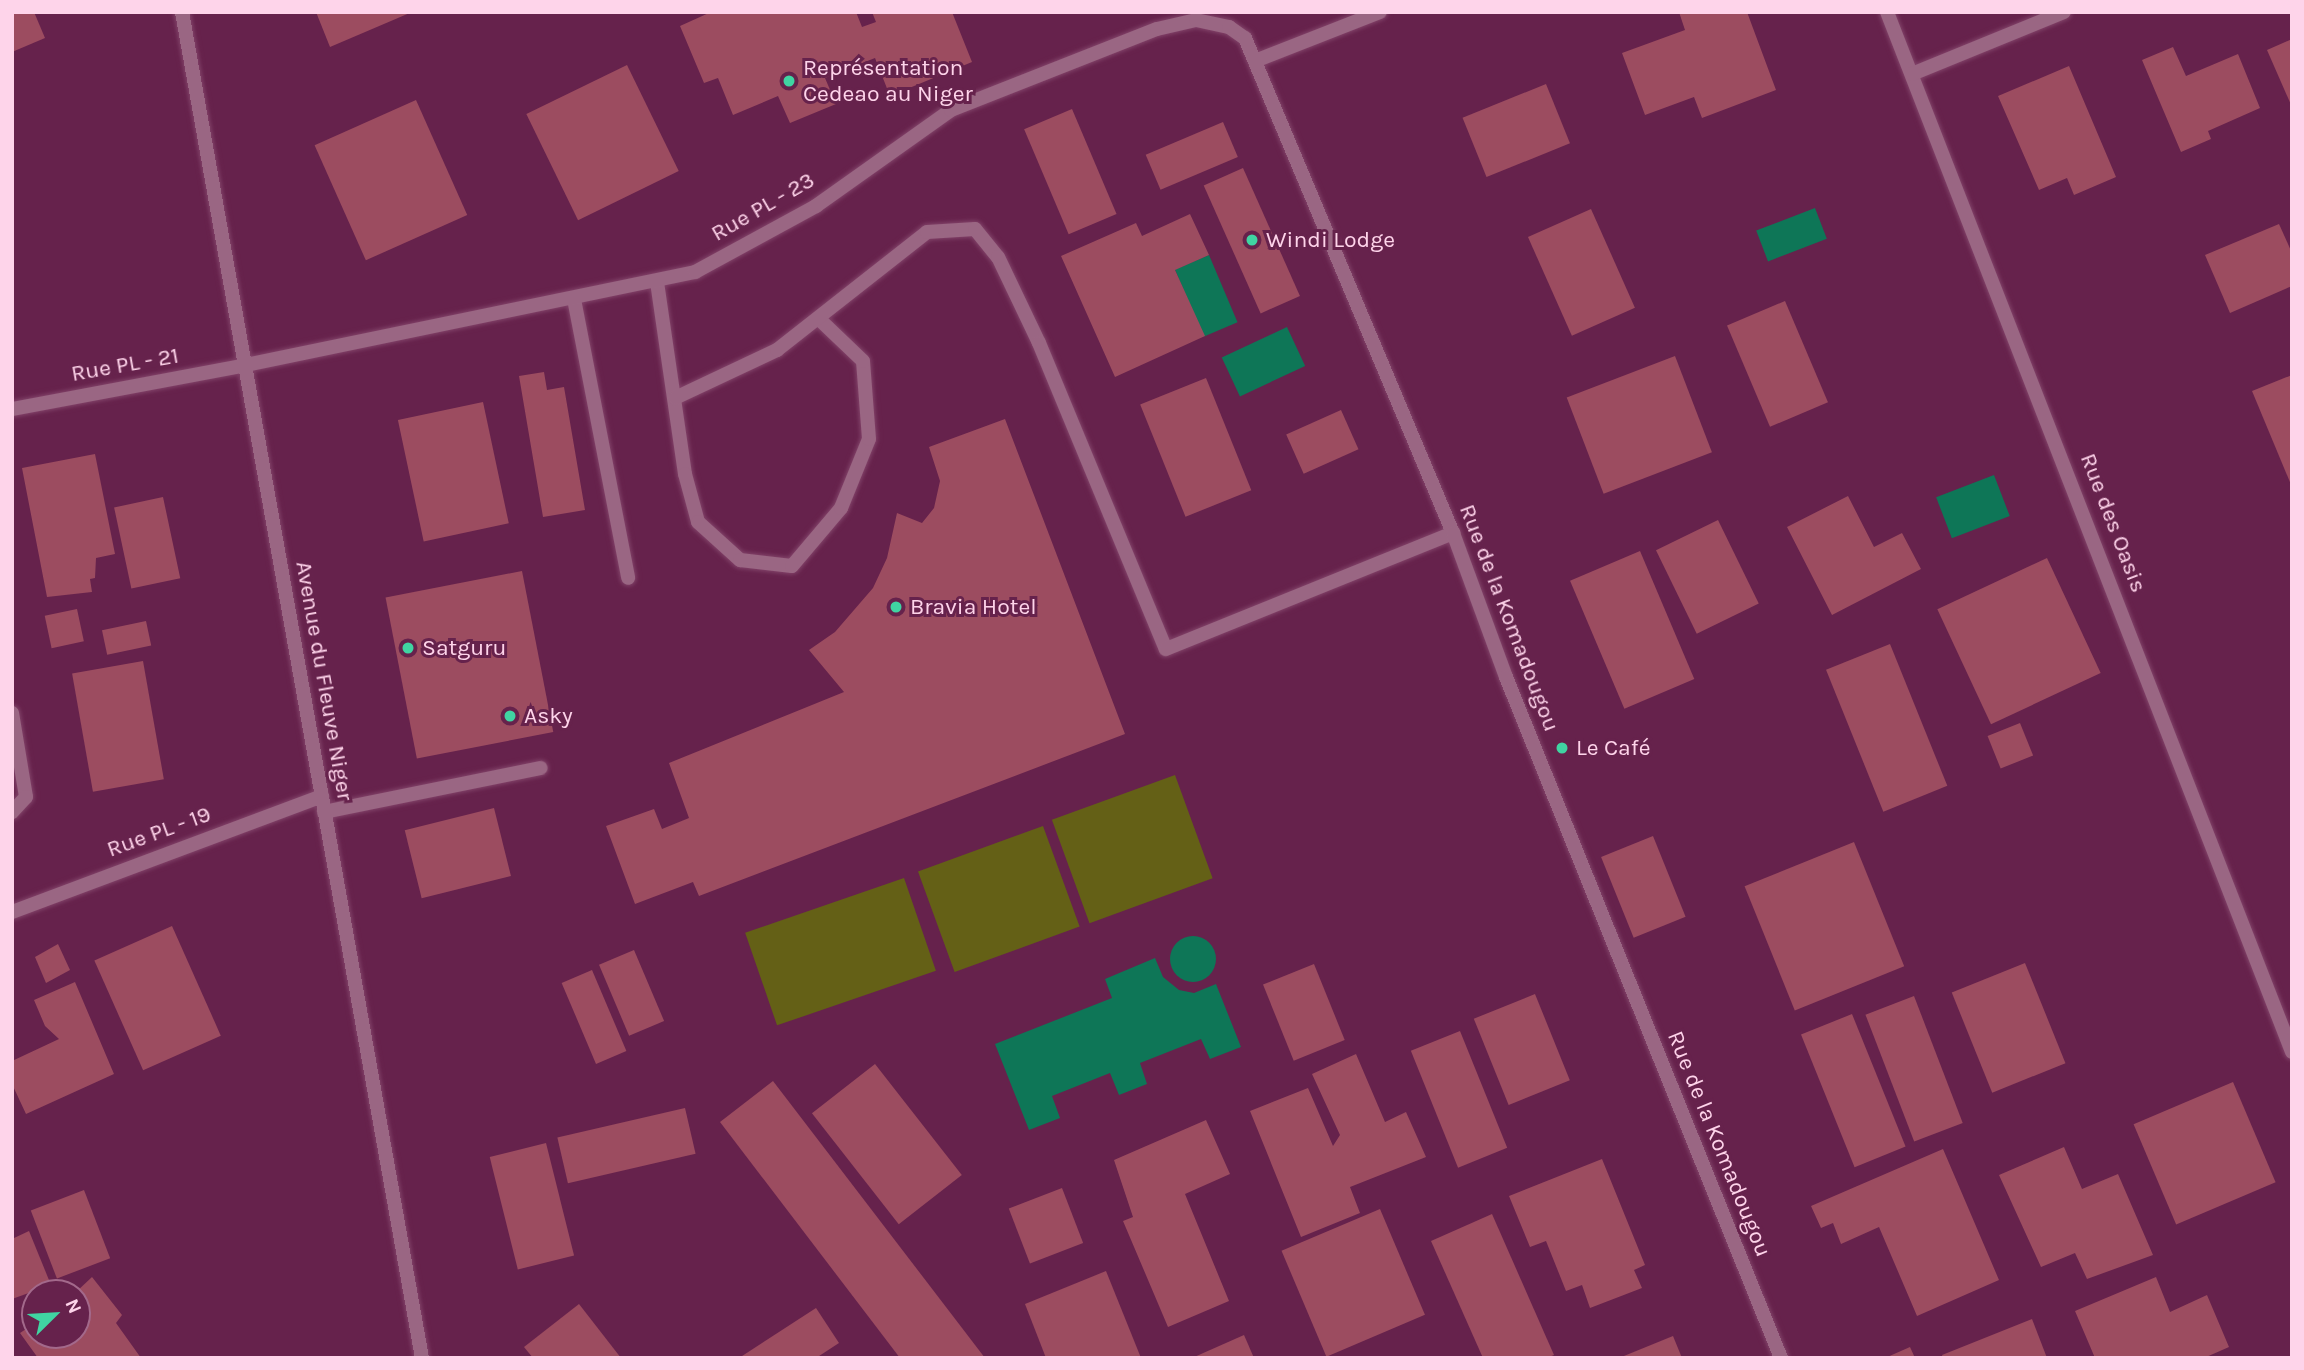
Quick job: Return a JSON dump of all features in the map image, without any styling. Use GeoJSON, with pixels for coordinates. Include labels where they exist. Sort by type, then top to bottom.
{"type":"FeatureCollection","features":[{"type":"Feature","properties":{"kind":"street","name":"Avenue du Fleuve Niger"},"geometry":{"type":"LineString","coordinates":[[182,12],[422,1358]]}},
{"type":"Feature","properties":{"kind":"street"},"geometry":{"type":"LineString","coordinates":[[1255,61],[1380,12]]}},
{"type":"Feature","properties":{"kind":"street","name":"Rue des Oasis"},"geometry":{"type":"LineString","coordinates":[[1887,12],[2292,1052]]}},
{"type":"Feature","properties":{"kind":"street"},"geometry":{"type":"LineString","coordinates":[[1912,74],[2064,12]]}},
{"type":"Feature","properties":{"kind":"street","name":"Rue PL - 23"},"geometry":{"type":"LineString","coordinates":[[246,365],[695,272],[769,234],[951,110],[1157,29],[1196,20],[1229,27],[1245,38],[1255,61]]}},
{"type":"Feature","properties":{"kind":"street","name":"Rue de la Komadougou"},"geometry":{"type":"LineString","coordinates":[[1255,61],[1453,533],[1506,677],[1781,1358]]}},
{"type":"Feature","properties":{"kind":"street"},"geometry":{"type":"LineString","coordinates":[[675,398],[777,350],[927,232],[975,229],[998,257],[1039,342],[1166,649],[1453,533]]}},
{"type":"Feature","properties":{"kind":"street"},"geometry":{"type":"LineString","coordinates":[[657,282],[685,474],[698,522],[740,560],[792,566],[842,508],[869,439],[863,360],[819,319]]}},
{"type":"Feature","properties":{"kind":"street"},"geometry":{"type":"LineString","coordinates":[[574,299],[628,578]]}},
{"type":"Feature","properties":{"kind":"street","name":"Rue PL - 21"},"geometry":{"type":"LineString","coordinates":[[12,409],[246,365]]}},
{"type":"Feature","properties":{"kind":"street"},"geometry":{"type":"LineString","coordinates":[[12,713],[26,797],[12,812]]}},
{"type":"Feature","properties":{"kind":"street"},"geometry":{"type":"LineString","coordinates":[[324,812],[541,768]]}},
{"type":"Feature","properties":{"kind":"street","name":"Rue PL - 19"},"geometry":{"type":"LineString","coordinates":[[12,912],[322,796]]}},
{"type":"Feature","properties":{"kind":"shaded area"},"geometry":{"type":"Polygon","coordinates":[[[1815,208],[1827,239],[1768,261],[1756,231],[1815,208]]]}},
{"type":"Feature","properties":{"kind":"shaded area"},"geometry":{"type":"Polygon","coordinates":[[[1209,255],[1238,322],[1203,337],[1175,269],[1209,255]]]}},
{"type":"Feature","properties":{"kind":"shaded area"},"geometry":{"type":"Polygon","coordinates":[[[1287,327],[1305,366],[1240,396],[1222,357],[1287,327]]]}},
{"type":"Feature","properties":{"kind":"shaded area"},"geometry":{"type":"Polygon","coordinates":[[[1994,475],[2010,516],[1952,538],[1936,497],[1994,475]]]}},
{"type":"Feature","properties":{"kind":"shaded area"},"geometry":{"type":"Polygon","coordinates":[[[1175,775],[1213,878],[1090,923],[1052,820],[1175,775]]]}},
{"type":"Feature","properties":{"kind":"shaded area"},"geometry":{"type":"Polygon","coordinates":[[[1043,826],[1080,927],[955,972],[918,871],[1043,826]]]}},
{"type":"Feature","properties":{"kind":"shaded area"},"geometry":{"type":"Polygon","coordinates":[[[904,878],[936,971],[777,1025],[745,933],[904,878]]]}},
{"type":"Feature","properties":{"kind":"shaded area"},"geometry":{"type":"Polygon","coordinates":[[[1193,936],[1209,943],[1216,959],[1209,975],[1193,982],[1177,975],[1170,959],[1177,943],[1193,936]]]}},
{"type":"Feature","properties":{"kind":"shaded area"},"geometry":{"type":"Polygon","coordinates":[[[1155,958],[1163,977],[1179,990],[1194,993],[1216,984],[1241,1047],[1210,1059],[1201,1039],[1140,1063],[1147,1084],[1119,1095],[1110,1073],[1052,1096],[1060,1118],[1029,1130],[995,1044],[1112,998],[1105,979],[1155,958]]]}},
{"type":"Feature","properties":{"kind":"building"},"geometry":{"type":"Polygon","coordinates":[[[12,12],[34,12],[45,38],[12,52],[12,12]]]}},
{"type":"Feature","properties":{"kind":"building"},"geometry":{"type":"Polygon","coordinates":[[[316,12],[412,12],[330,47],[316,12]]]}},
{"type":"Feature","properties":{"kind":"building"},"geometry":{"type":"Polygon","coordinates":[[[711,12],[856,12],[862,27],[876,22],[872,12],[952,12],[972,62],[890,96],[875,58],[825,78],[836,104],[790,123],[778,96],[733,115],[718,78],[704,83],[680,26],[711,12]]]}},
{"type":"Feature","properties":{"kind":"building"},"geometry":{"type":"Polygon","coordinates":[[[1679,12],[1747,12],[1776,90],[1702,118],[1694,97],[1645,115],[1622,53],[1685,30],[1679,12]]]}},
{"type":"Feature","properties":{"kind":"building"},"geometry":{"type":"Polygon","coordinates":[[[2292,39],[2292,107],[2267,50],[2292,39]]]}},
{"type":"Feature","properties":{"kind":"building"},"geometry":{"type":"Polygon","coordinates":[[[2173,47],[2186,76],[2238,54],[2260,108],[2208,131],[2211,139],[2181,152],[2142,60],[2173,47]]]}},
{"type":"Feature","properties":{"kind":"building"},"geometry":{"type":"Polygon","coordinates":[[[627,65],[679,171],[578,220],[526,114],[627,65]]]}},
{"type":"Feature","properties":{"kind":"building"},"geometry":{"type":"Polygon","coordinates":[[[2069,66],[2116,177],[2074,195],[2067,178],[2039,190],[1998,96],[2069,66]]]}},
{"type":"Feature","properties":{"kind":"building"},"geometry":{"type":"Polygon","coordinates":[[[1546,84],[1570,143],[1487,177],[1463,118],[1546,84]]]}},
{"type":"Feature","properties":{"kind":"building"},"geometry":{"type":"Polygon","coordinates":[[[416,100],[467,215],[366,260],[315,145],[416,100]]]}},
{"type":"Feature","properties":{"kind":"building"},"geometry":{"type":"Polygon","coordinates":[[[1072,109],[1117,214],[1069,234],[1024,129],[1072,109]]]}},
{"type":"Feature","properties":{"kind":"building"},"geometry":{"type":"Polygon","coordinates":[[[1223,122],[1238,157],[1161,190],[1146,155],[1223,122]]]}},
{"type":"Feature","properties":{"kind":"building","name":"Windi Lodge"},"geometry":{"type":"Polygon","coordinates":[[[1243,168],[1300,296],[1261,313],[1204,185],[1243,168]]]}},
{"type":"Feature","properties":{"kind":"building"},"geometry":{"type":"Polygon","coordinates":[[[1591,209],[1635,308],[1572,336],[1528,237],[1591,209]]]}},
{"type":"Feature","properties":{"kind":"building"},"geometry":{"type":"Polygon","coordinates":[[[1190,214],[1209,255],[1175,270],[1205,336],[1115,377],[1061,256],[1136,223],[1142,236],[1190,214]]]}},
{"type":"Feature","properties":{"kind":"building"},"geometry":{"type":"Polygon","coordinates":[[[2279,224],[2292,253],[2292,286],[2230,313],[2205,255],[2279,224]]]}},
{"type":"Feature","properties":{"kind":"building"},"geometry":{"type":"Polygon","coordinates":[[[1785,301],[1828,402],[1770,427],[1727,326],[1785,301]]]}},
{"type":"Feature","properties":{"kind":"building"},"geometry":{"type":"Polygon","coordinates":[[[1675,356],[1712,452],[1604,494],[1567,398],[1675,356]]]}},
{"type":"Feature","properties":{"kind":"building"},"geometry":{"type":"Polygon","coordinates":[[[544,372],[547,390],[564,387],[585,510],[543,517],[519,376],[544,372]]]}},
{"type":"Feature","properties":{"kind":"building"},"geometry":{"type":"Polygon","coordinates":[[[2292,375],[2292,487],[2252,391],[2292,375]]]}},
{"type":"Feature","properties":{"kind":"building"},"geometry":{"type":"Polygon","coordinates":[[[1206,378],[1251,490],[1185,517],[1140,405],[1206,378]]]}},
{"type":"Feature","properties":{"kind":"building"},"geometry":{"type":"Polygon","coordinates":[[[483,402],[509,523],[424,541],[398,420],[483,402]]]}},
{"type":"Feature","properties":{"kind":"building"},"geometry":{"type":"Polygon","coordinates":[[[1341,410],[1358,449],[1304,474],[1286,434],[1341,410]]]}},
{"type":"Feature","properties":{"kind":"building"},"geometry":{"type":"Polygon","coordinates":[[[1005,419],[1125,734],[699,896],[693,882],[635,904],[606,826],[654,809],[662,829],[689,818],[669,763],[844,692],[809,650],[835,632],[873,588],[887,558],[897,513],[922,523],[934,508],[940,481],[929,447],[1005,419]]]}},
{"type":"Feature","properties":{"kind":"building"},"geometry":{"type":"Polygon","coordinates":[[[95,454],[115,554],[96,558],[95,578],[90,579],[92,592],[47,597],[22,468],[95,454]]]}},
{"type":"Feature","properties":{"kind":"building"},"geometry":{"type":"Polygon","coordinates":[[[1848,496],[1874,547],[1902,533],[1921,569],[1832,615],[1787,527],[1848,496]]]}},
{"type":"Feature","properties":{"kind":"building"},"geometry":{"type":"Polygon","coordinates":[[[163,497],[180,578],[131,589],[114,507],[163,497]]]}},
{"type":"Feature","properties":{"kind":"building"},"geometry":{"type":"Polygon","coordinates":[[[1718,520],[1759,604],[1697,634],[1656,550],[1718,520]]]}},
{"type":"Feature","properties":{"kind":"building"},"geometry":{"type":"Polygon","coordinates":[[[1640,551],[1694,679],[1624,709],[1570,581],[1640,551]]]}},
{"type":"Feature","properties":{"kind":"building"},"geometry":{"type":"Polygon","coordinates":[[[2047,558],[2101,673],[1991,724],[1937,609],[2047,558]]]}},
{"type":"Feature","properties":{"kind":"building"},"geometry":{"type":"Polygon","coordinates":[[[522,571],[553,732],[417,759],[386,598],[522,571]]]}},
{"type":"Feature","properties":{"kind":"building"},"geometry":{"type":"Polygon","coordinates":[[[77,609],[84,641],[52,648],[45,616],[77,609]]]}},
{"type":"Feature","properties":{"kind":"building"},"geometry":{"type":"Polygon","coordinates":[[[146,621],[151,645],[107,655],[102,630],[146,621]]]}},
{"type":"Feature","properties":{"kind":"building"},"geometry":{"type":"Polygon","coordinates":[[[1890,644],[1947,786],[1883,812],[1826,670],[1890,644]]]}},
{"type":"Feature","properties":{"kind":"building"},"geometry":{"type":"Polygon","coordinates":[[[143,661],[164,779],[93,792],[72,674],[143,661]]]}},
{"type":"Feature","properties":{"kind":"building"},"geometry":{"type":"Polygon","coordinates":[[[2020,723],[2033,755],[2001,769],[1988,736],[2020,723]]]}},
{"type":"Feature","properties":{"kind":"building"},"geometry":{"type":"Polygon","coordinates":[[[494,808],[511,876],[422,898],[405,830],[494,808]]]}},
{"type":"Feature","properties":{"kind":"building"},"geometry":{"type":"Polygon","coordinates":[[[1653,836],[1686,917],[1634,938],[1601,857],[1653,836]]]}},
{"type":"Feature","properties":{"kind":"building"},"geometry":{"type":"Polygon","coordinates":[[[1854,842],[1904,966],[1795,1010],[1745,886],[1854,842]]]}},
{"type":"Feature","properties":{"kind":"building"},"geometry":{"type":"Polygon","coordinates":[[[172,926],[221,1036],[143,1070],[94,961],[172,926]]]}},
{"type":"Feature","properties":{"kind":"building"},"geometry":{"type":"Polygon","coordinates":[[[58,944],[70,970],[46,983],[35,957],[58,944]]]}},
{"type":"Feature","properties":{"kind":"building"},"geometry":{"type":"Polygon","coordinates":[[[634,950],[664,1021],[629,1036],[599,965],[634,950]]]}},
{"type":"Feature","properties":{"kind":"building"},"geometry":{"type":"Polygon","coordinates":[[[2025,963],[2065,1063],[1992,1093],[1952,993],[2025,963]]]}},
{"type":"Feature","properties":{"kind":"building"},"geometry":{"type":"Polygon","coordinates":[[[1314,964],[1345,1040],[1294,1061],[1263,985],[1314,964]]]}},
{"type":"Feature","properties":{"kind":"building"},"geometry":{"type":"Polygon","coordinates":[[[592,970],[626,1051],[596,1064],[562,983],[592,970]]]}},
{"type":"Feature","properties":{"kind":"building"},"geometry":{"type":"Polygon","coordinates":[[[75,982],[114,1074],[26,1114],[12,1084],[12,1061],[59,1039],[45,1026],[34,1000],[75,982]]]}},
{"type":"Feature","properties":{"kind":"building"},"geometry":{"type":"Polygon","coordinates":[[[1535,994],[1570,1080],[1509,1105],[1474,1019],[1535,994]]]}},
{"type":"Feature","properties":{"kind":"building"},"geometry":{"type":"Polygon","coordinates":[[[1914,996],[1963,1123],[1914,1142],[1865,1015],[1914,996]]]}},
{"type":"Feature","properties":{"kind":"building"},"geometry":{"type":"Polygon","coordinates":[[[1852,1014],[1906,1147],[1855,1167],[1801,1035],[1852,1014]]]}},
{"type":"Feature","properties":{"kind":"building"},"geometry":{"type":"Polygon","coordinates":[[[1460,1031],[1507,1148],[1458,1168],[1411,1051],[1460,1031]]]}},
{"type":"Feature","properties":{"kind":"building"},"geometry":{"type":"Polygon","coordinates":[[[1356,1054],[1385,1122],[1406,1112],[1426,1157],[1350,1187],[1360,1213],[1301,1237],[1250,1111],[1308,1088],[1333,1146],[1340,1135],[1312,1074],[1356,1054]]]}},
{"type":"Feature","properties":{"kind":"building"},"geometry":{"type":"Polygon","coordinates":[[[875,1064],[962,1175],[899,1224],[812,1113],[875,1064]]]}},
{"type":"Feature","properties":{"kind":"building"},"geometry":{"type":"Polygon","coordinates":[[[773,1081],[985,1358],[900,1358],[720,1122],[773,1081]]]}},
{"type":"Feature","properties":{"kind":"building"},"geometry":{"type":"Polygon","coordinates":[[[2233,1082],[2276,1182],[2176,1225],[2134,1124],[2233,1082]]]}},
{"type":"Feature","properties":{"kind":"building"},"geometry":{"type":"Polygon","coordinates":[[[685,1108],[696,1154],[568,1183],[557,1137],[685,1108]]]}},
{"type":"Feature","properties":{"kind":"building"},"geometry":{"type":"Polygon","coordinates":[[[1206,1120],[1230,1174],[1185,1194],[1229,1301],[1168,1327],[1123,1221],[1133,1217],[1114,1160],[1206,1120]]]}},
{"type":"Feature","properties":{"kind":"building"},"geometry":{"type":"Polygon","coordinates":[[[546,1143],[574,1256],[518,1270],[490,1157],[546,1143]]]}},
{"type":"Feature","properties":{"kind":"building"},"geometry":{"type":"Polygon","coordinates":[[[2064,1147],[2082,1189],[2118,1174],[2153,1255],[2087,1279],[2075,1253],[2041,1267],[1999,1175],[2064,1147]]]}},
{"type":"Feature","properties":{"kind":"building"},"geometry":{"type":"Polygon","coordinates":[[[1943,1149],[1999,1280],[1917,1316],[1879,1227],[1841,1244],[1833,1223],[1821,1228],[1811,1206],[1943,1149]]]}},
{"type":"Feature","properties":{"kind":"building"},"geometry":{"type":"Polygon","coordinates":[[[1602,1159],[1645,1265],[1634,1270],[1642,1288],[1590,1308],[1582,1285],[1566,1291],[1546,1241],[1530,1247],[1509,1196],[1602,1159]]]}},
{"type":"Feature","properties":{"kind":"building"},"geometry":{"type":"Polygon","coordinates":[[[1062,1188],[1083,1243],[1030,1264],[1009,1208],[1062,1188]]]}},
{"type":"Feature","properties":{"kind":"building"},"geometry":{"type":"Polygon","coordinates":[[[84,1190],[110,1258],[57,1279],[31,1210],[84,1190]]]}},
{"type":"Feature","properties":{"kind":"building"},"geometry":{"type":"Polygon","coordinates":[[[1380,1209],[1425,1315],[1326,1357],[1282,1251],[1380,1209]]]}},
{"type":"Feature","properties":{"kind":"building"},"geometry":{"type":"Polygon","coordinates":[[[1492,1214],[1554,1355],[1547,1358],[1483,1358],[1431,1241],[1492,1214]]]}},
{"type":"Feature","properties":{"kind":"building"},"geometry":{"type":"Polygon","coordinates":[[[29,1231],[49,1279],[21,1279],[21,1296],[12,1299],[12,1239],[29,1231]]]}},
{"type":"Feature","properties":{"kind":"building"},"geometry":{"type":"Polygon","coordinates":[[[1106,1271],[1141,1358],[1046,1358],[1025,1304],[1106,1271]]]}},
{"type":"Feature","properties":{"kind":"building"},"geometry":{"type":"Polygon","coordinates":[[[92,1277],[122,1315],[116,1323],[141,1358],[38,1358],[32,1349],[91,1349],[92,1277]]]}},
{"type":"Feature","properties":{"kind":"building"},"geometry":{"type":"Polygon","coordinates":[[[2156,1277],[2170,1312],[2207,1295],[2229,1347],[2204,1358],[2095,1358],[2075,1311],[2156,1277]]]}},
{"type":"Feature","properties":{"kind":"building"},"geometry":{"type":"Polygon","coordinates":[[[579,1304],[621,1358],[533,1358],[524,1347],[579,1304]]]}},
{"type":"Feature","properties":{"kind":"building"},"geometry":{"type":"Polygon","coordinates":[[[816,1308],[839,1343],[816,1358],[739,1358],[816,1308]]]}},
{"type":"Feature","properties":{"kind":"building"},"geometry":{"type":"Polygon","coordinates":[[[2032,1319],[2047,1358],[1943,1358],[1942,1355],[2032,1319]]]}},
{"type":"Feature","properties":{"kind":"building"},"geometry":{"type":"Polygon","coordinates":[[[1244,1335],[1254,1358],[1192,1358],[1244,1335]]]}},
{"type":"Feature","properties":{"kind":"building"},"geometry":{"type":"Polygon","coordinates":[[[1673,1336],[1682,1358],[1619,1358],[1673,1336]]]}},
{"type":"Feature","properties":{"kind":"building"},"geometry":{"type":"Polygon","coordinates":[[[1910,1347],[1915,1358],[1885,1358],[1910,1347]]]}},
{"type":"Feature","properties":{"kind":"place","name":"Représentation Cedeao au Niger"},"geometry":{"type":"Point","coordinates":[789,81]}},
{"type":"Feature","properties":{"kind":"place","name":"Windi Lodge"},"geometry":{"type":"Point","coordinates":[1252,240]}},
{"type":"Feature","properties":{"kind":"place","name":"Bravia Hotel"},"geometry":{"type":"Point","coordinates":[896,607]}},
{"type":"Feature","properties":{"kind":"place","name":"Satguru"},"geometry":{"type":"Point","coordinates":[408,648]}},
{"type":"Feature","properties":{"kind":"place","name":"Asky"},"geometry":{"type":"Point","coordinates":[510,716]}},
{"type":"Feature","properties":{"kind":"place","name":"Le Café"},"geometry":{"type":"Point","coordinates":[1562,748]}}]}
